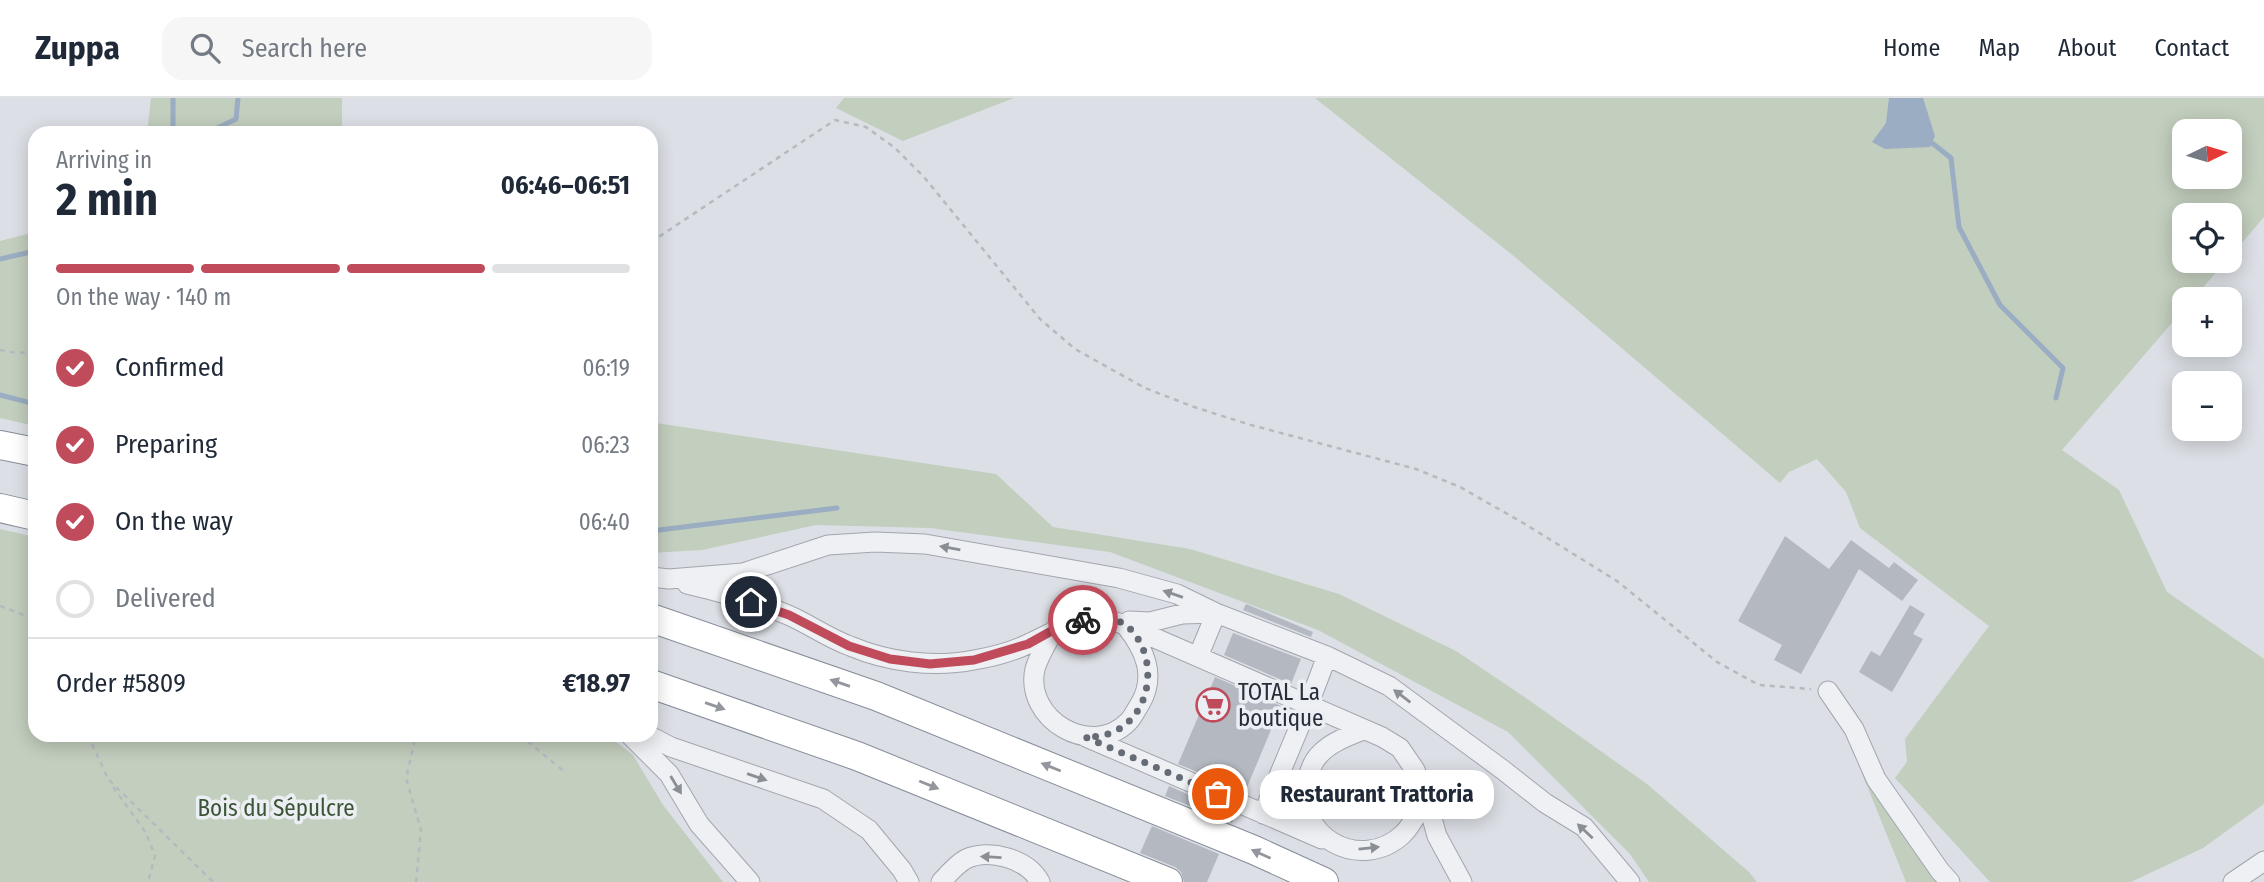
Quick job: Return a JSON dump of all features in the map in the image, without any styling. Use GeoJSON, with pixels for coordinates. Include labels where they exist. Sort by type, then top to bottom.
{"type":"FeatureCollection","features":[{"type":"Feature","properties":{"kind":"highway"},"geometry":{"type":"LineString","coordinates":[[0,445],[28,451]]}},
{"type":"Feature","properties":{"kind":"highway"},"geometry":{"type":"LineString","coordinates":[[0,508],[28,514]]}},
{"type":"Feature","properties":{"kind":"highway"},"geometry":{"type":"LineString","coordinates":[[658,620],[876,696],[1254,850],[1324,882]]}},
{"type":"Feature","properties":{"kind":"highway"},"geometry":{"type":"LineString","coordinates":[[658,686],[857,756],[1168,882]]}},
{"type":"Feature","properties":{"kind":"street"},"geometry":{"type":"LineString","coordinates":[[660,578],[743,573],[762,569],[828,545],[875,542],[925,544],[1119,578],[1177,594],[1216,613],[1327,656],[1389,686],[1545,803],[1584,827],[1630,882]]}},
{"type":"Feature","properties":{"kind":"street"},"geometry":{"type":"LineString","coordinates":[[660,578],[733,595],[789,615],[849,646],[890,659],[930,664],[974,660],[1028,644],[1072,622],[1091,619],[1119,623],[1150,622],[1182,614],[1216,613]]}},
{"type":"Feature","properties":{"kind":"street"},"geometry":{"type":"LineString","coordinates":[[1198,657],[1216,613]]}},
{"type":"Feature","properties":{"kind":"street"},"geometry":{"type":"LineString","coordinates":[[1119,623],[1382,737],[1400,748],[1415,771],[1437,836],[1462,882]]}},
{"type":"Feature","properties":{"kind":"street"},"geometry":{"type":"LineString","coordinates":[[1085,737],[1111,733],[1127,724],[1143,699],[1149,676],[1146,658],[1139,643],[1119,623]]}},
{"type":"Feature","properties":{"kind":"street"},"geometry":{"type":"LineString","coordinates":[[1055,629],[1042,651],[1035,671],[1035,692],[1047,716],[1066,731],[1349,849],[1386,846],[1404,833],[1426,797]]}},
{"type":"Feature","properties":{"kind":"street"},"geometry":{"type":"LineString","coordinates":[[1263,814],[1327,656]]}},
{"type":"Feature","properties":{"kind":"street"},"geometry":{"type":"LineString","coordinates":[[1828,691],[1854,729],[1876,779],[1950,882]]}},
{"type":"Feature","properties":{"kind":"street"},"geometry":{"type":"LineString","coordinates":[[1329,842],[1311,823],[1304,804],[1304,790],[1310,769],[1321,753],[1363,730]]}},
{"type":"Feature","properties":{"kind":"street"},"geometry":{"type":"LineString","coordinates":[[658,740],[823,799],[869,830],[909,882]]}},
{"type":"Feature","properties":{"kind":"street"},"geometry":{"type":"LineString","coordinates":[[637,742],[669,774],[699,824],[750,882]]}},
{"type":"Feature","properties":{"kind":"street"},"geometry":{"type":"LineString","coordinates":[[942,882],[966,859],[986,854],[1014,860],[1038,878],[1056,882]]}},
{"type":"Feature","properties":{"kind":"street"},"geometry":{"type":"LineString","coordinates":[[2233,882],[2264,861]]}},
{"type":"Feature","properties":{"kind":"path"},"geometry":{"type":"LineString","coordinates":[[658,237],[835,120],[866,127],[895,148],[924,177],[1040,319],[1075,349],[1145,388],[1194,407],[1416,469],[1460,487],[1617,581],[1717,662],[1759,685],[1828,691]]}},
{"type":"Feature","properties":{"kind":"path"},"geometry":{"type":"LineString","coordinates":[[0,350],[28,352]]}},
{"type":"Feature","properties":{"kind":"path"},"geometry":{"type":"LineString","coordinates":[[0,606],[28,616]]}},
{"type":"Feature","properties":{"kind":"path"},"geometry":{"type":"LineString","coordinates":[[91,742],[108,779],[146,833],[155,856],[148,882]]}},
{"type":"Feature","properties":{"kind":"path"},"geometry":{"type":"LineString","coordinates":[[414,742],[406,778],[421,831],[416,882]]}},
{"type":"Feature","properties":{"kind":"path"},"geometry":{"type":"LineString","coordinates":[[528,742],[566,773]]}},
{"type":"Feature","properties":{"kind":"path"},"geometry":{"type":"LineString","coordinates":[[108,779],[213,882]]}},
{"type":"Feature","properties":{"kind":"green space"},"geometry":{"type":"Polygon","coordinates":[[[151,98],[342,98],[342,126],[148,126],[151,98]]]}},
{"type":"Feature","properties":{"kind":"green space"},"geometry":{"type":"Polygon","coordinates":[[[844,98],[1014,98],[903,141],[836,108],[844,98]]]}},
{"type":"Feature","properties":{"kind":"green space"},"geometry":{"type":"Polygon","coordinates":[[[1315,98],[2264,98],[2264,217],[2242,243],[2242,203],[2172,203],[2172,273],[2216,273],[2203,287],[2172,287],[2172,323],[2062,450],[2119,490],[2167,592],[2264,659],[2264,804],[2203,848],[2131,882],[1990,882],[1895,778],[1907,762],[1905,739],[1989,626],[1860,528],[1846,492],[1817,459],[1789,472],[1780,483],[1515,257],[1315,98]]]}},
{"type":"Feature","properties":{"kind":"green space"},"geometry":{"type":"Polygon","coordinates":[[[28,234],[28,424],[0,418],[0,241],[28,234]]]}},
{"type":"Feature","properties":{"kind":"green space"},"geometry":{"type":"Polygon","coordinates":[[[658,423],[996,474],[1053,527],[1190,549],[1339,594],[1456,651],[1647,784],[1749,872],[1757,882],[1649,882],[1630,854],[1508,732],[1318,630],[1110,552],[930,528],[816,525],[702,550],[658,553],[658,423]]]}},
{"type":"Feature","properties":{"kind":"green space","name":"Bois du Sépulcre"},"geometry":{"type":"Polygon","coordinates":[[[0,529],[28,535],[28,742],[616,742],[633,755],[663,805],[723,882],[0,882],[0,529]]]}},
{"type":"Feature","properties":{"kind":"green space"},"geometry":{"type":"Polygon","coordinates":[[[1861,771],[1933,873],[1940,882],[1906,882],[1861,771]]]}},
{"type":"Feature","properties":{"kind":"water"},"geometry":{"type":"Polygon","coordinates":[[[1889,98],[1923,98],[1935,136],[1930,147],[1885,149],[1872,142],[1886,123],[1889,98]]]}},
{"type":"Feature","properties":{"kind":"building"},"geometry":{"type":"Polygon","coordinates":[[[1785,536],[1829,569],[1851,540],[1889,568],[1894,562],[1918,580],[1902,601],[1859,569],[1801,674],[1774,660],[1782,645],[1738,621],[1785,536]]]}},
{"type":"Feature","properties":{"kind":"building"},"geometry":{"type":"Polygon","coordinates":[[[1246,604],[1313,632],[1311,637],[1243,610],[1246,604]]]}},
{"type":"Feature","properties":{"kind":"building"},"geometry":{"type":"Polygon","coordinates":[[[1910,605],[1925,614],[1913,634],[1923,639],[1892,692],[1859,672],[1871,651],[1880,656],[1910,605]]]}},
{"type":"Feature","properties":{"kind":"building"},"geometry":{"type":"Polygon","coordinates":[[[1233,633],[1301,659],[1291,684],[1224,655],[1233,633]]]}},
{"type":"Feature","properties":{"kind":"building"},"geometry":{"type":"Polygon","coordinates":[[[1215,677],[1281,706],[1245,792],[1178,764],[1215,677]]]}},
{"type":"Feature","properties":{"kind":"building"},"geometry":{"type":"Polygon","coordinates":[[[1169,786],[1235,815],[1232,823],[1165,796],[1169,786]]]}},
{"type":"Feature","properties":{"kind":"building"},"geometry":{"type":"Polygon","coordinates":[[[1152,826],[1219,854],[1207,882],[1184,882],[1181,872],[1175,867],[1140,853],[1152,826]]]}},
{"type":"Feature","properties":{"kind":"waterway"},"geometry":{"type":"LineString","coordinates":[[173,98],[173,126]]}},
{"type":"Feature","properties":{"kind":"waterway"},"geometry":{"type":"LineString","coordinates":[[222,126],[236,119],[238,98]]}},
{"type":"Feature","properties":{"kind":"waterway"},"geometry":{"type":"LineString","coordinates":[[1927,139],[1951,158],[1959,227],[2000,305],[2063,368],[2056,398]]}},
{"type":"Feature","properties":{"kind":"waterway"},"geometry":{"type":"LineString","coordinates":[[0,259],[28,253]]}},
{"type":"Feature","properties":{"kind":"waterway"},"geometry":{"type":"LineString","coordinates":[[0,395],[28,402]]}},
{"type":"Feature","properties":{"kind":"waterway"},"geometry":{"type":"LineString","coordinates":[[658,530],[837,508]]}},
{"type":"Feature","properties":{"kind":"way so far"},"geometry":{"type":"LineString","coordinates":[[1083,620],[1114,621],[1125,625],[1139,643],[1146,658],[1149,676],[1143,699],[1127,724],[1111,733],[1085,737],[1218,794]]}},
{"type":"Feature","properties":{"kind":"place","name":"TOTAL La boutique"},"geometry":{"type":"Point","coordinates":[1213,705]}},
{"type":"Feature","properties":{"kind":"place","name":"Restaurant Trattoria"},"geometry":{"type":"Point","coordinates":[1218,794]}},
{"type":"Feature","properties":{"kind":"route"},"geometry":{"type":"LineString","coordinates":[[751,602],[789,615],[849,646],[890,659],[930,664],[974,660],[1028,644],[1055,629],[1083,620]]}}]}
